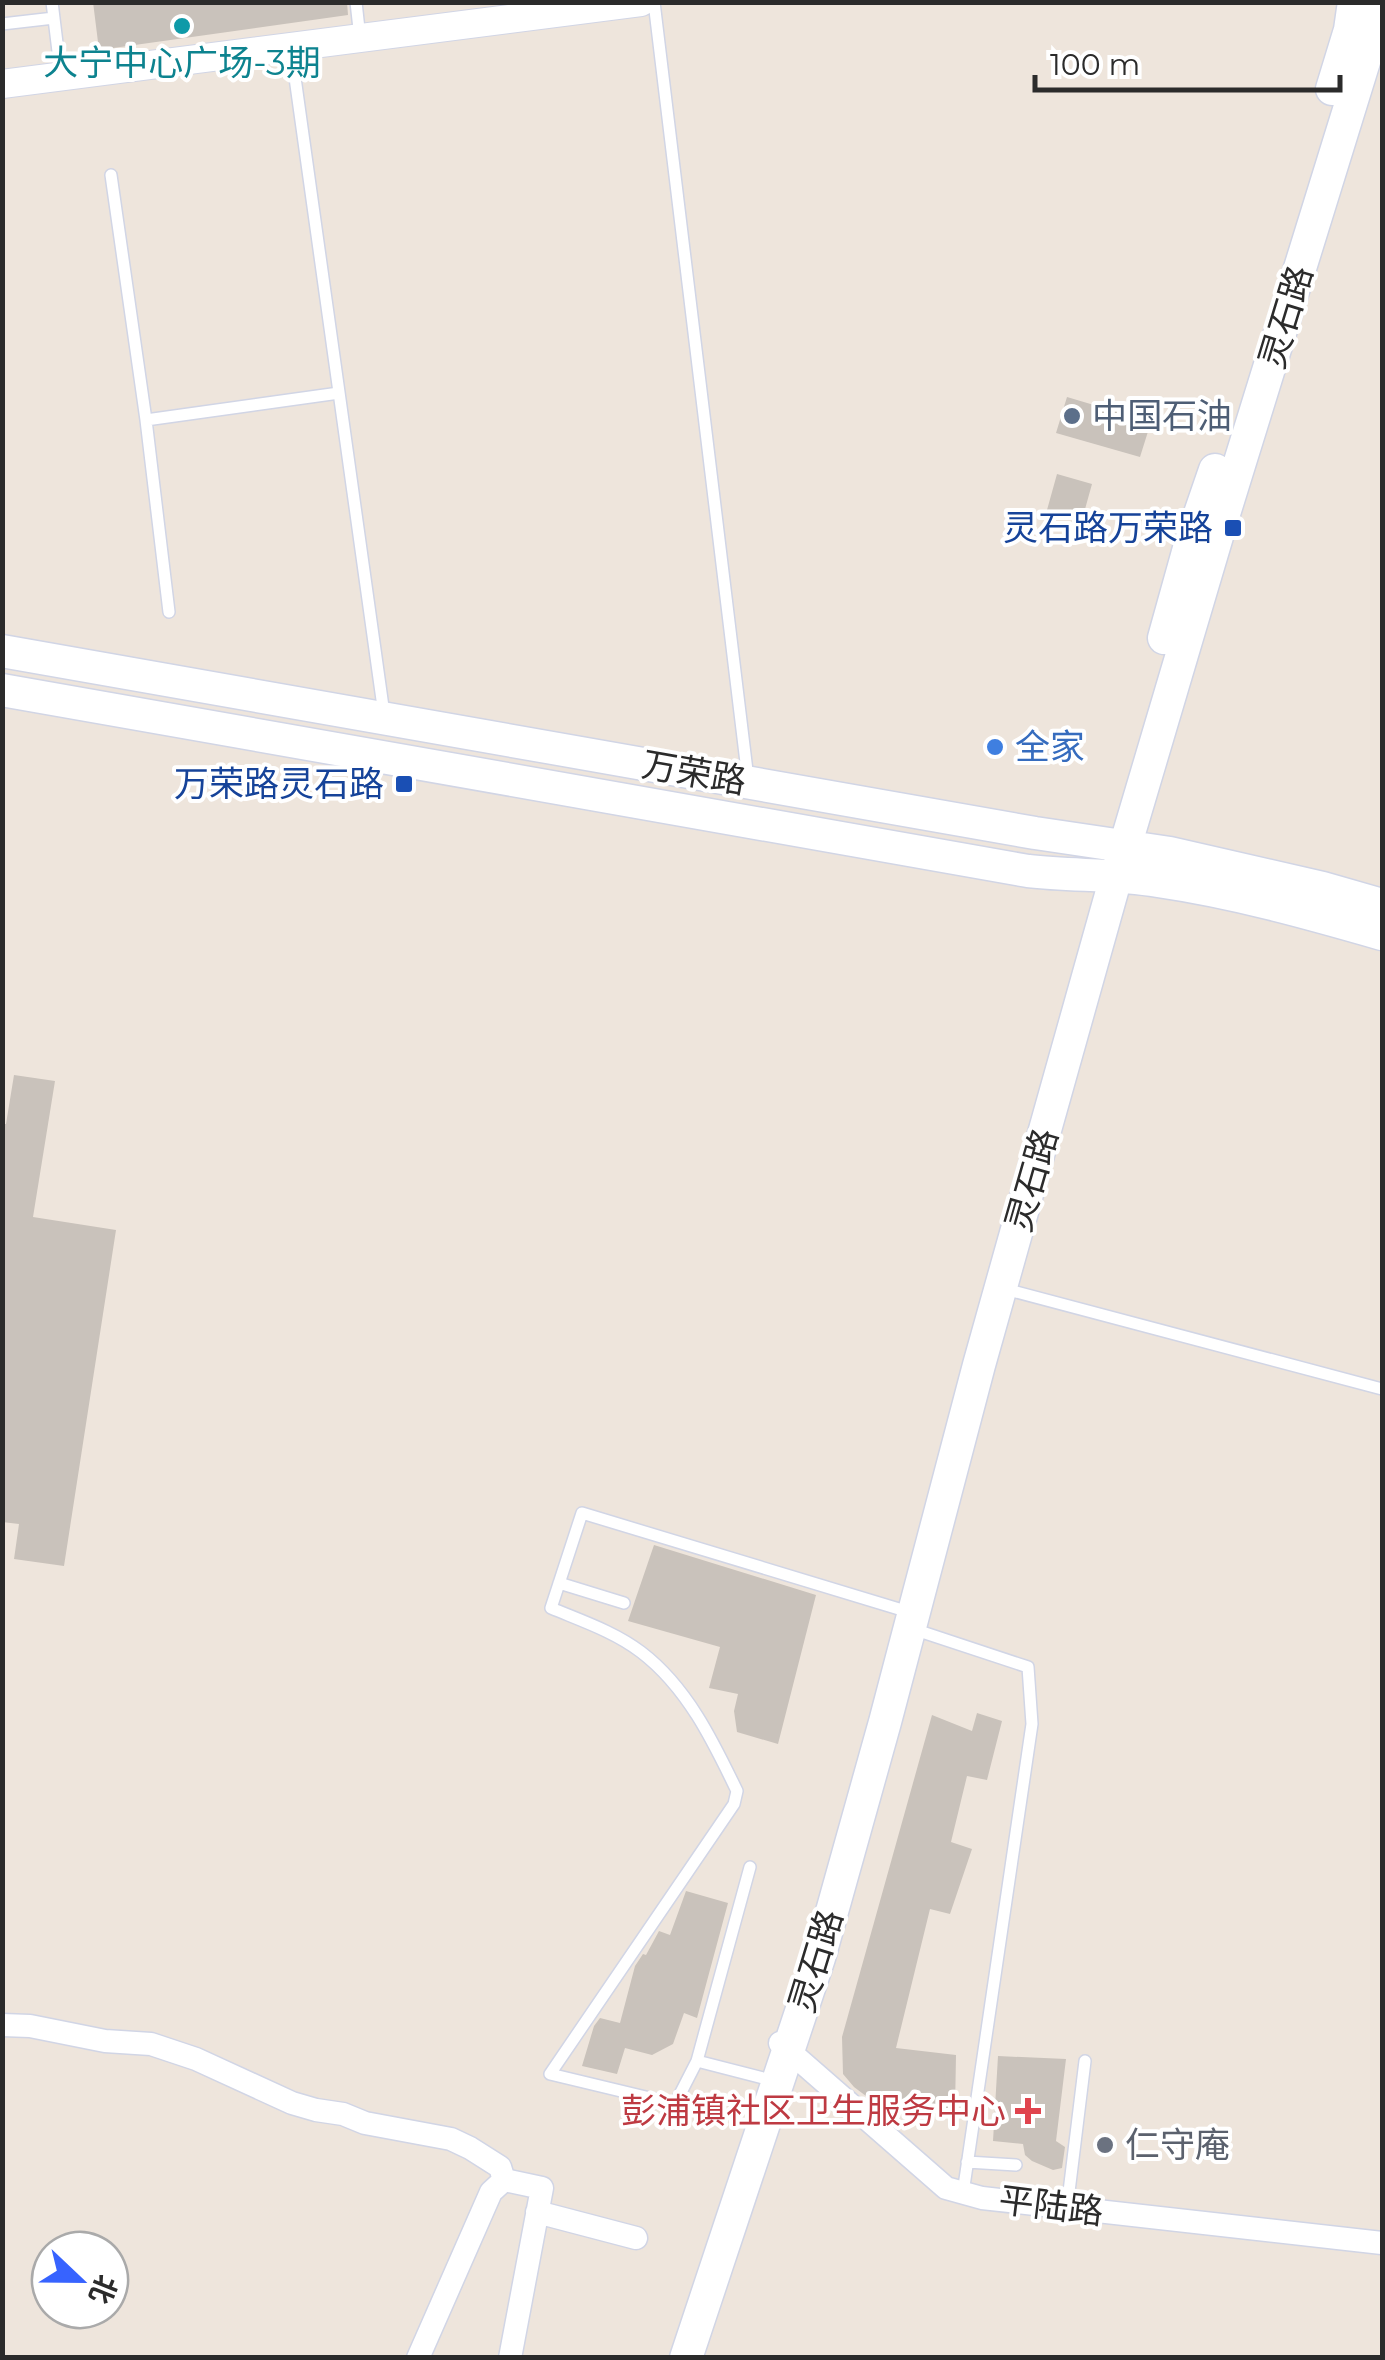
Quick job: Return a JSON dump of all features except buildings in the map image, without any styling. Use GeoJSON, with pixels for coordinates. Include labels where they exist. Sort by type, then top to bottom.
{"type":"FeatureCollection","features":[{"type":"Feature","properties":{"kind":"main road","name":"灵石路"},"geometry":{"type":"LineString","coordinates":[[686,2358],[782,2045],[1001,1288],[1193,534],[1257,348],[1350,30],[1354,2]]}},
{"type":"Feature","properties":{"kind":"main road","name":"灵石路"},"geometry":{"type":"LineString","coordinates":[[904,1618],[955,1398],[1016,1184],[1112,860],[1370,42],[1378,2]]}},
{"type":"Feature","properties":{"kind":"main road","name":"万荣路"},"geometry":{"type":"LineString","coordinates":[[2,651],[1035,834],[1162,881],[1382,934]]}},
{"type":"Feature","properties":{"kind":"main road","name":"万荣路"},"geometry":{"type":"LineString","coordinates":[[2,690],[1008,868],[1069,876],[1112,860],[1246,870],[1382,905]]}},
{"type":"Feature","properties":{"kind":"main road","name":"灵石路"},"geometry":{"type":"LineString","coordinates":[[670,2358],[763,2078],[782,2045]]}},
{"type":"Feature","properties":{"kind":"street"},"geometry":{"type":"LineString","coordinates":[[2,84],[640,2]]}},
{"type":"Feature","properties":{"kind":"street"},"geometry":{"type":"LineString","coordinates":[[2,2025],[151,2044],[292,2103],[365,2123],[451,2139],[500,2167],[504,2180]]}},
{"type":"Feature","properties":{"kind":"street","name":"平陆路"},"geometry":{"type":"LineString","coordinates":[[782,2045],[946,2188],[982,2198],[1382,2244]]}},
{"type":"Feature","properties":{"kind":"street"},"geometry":{"type":"LineString","coordinates":[[504,2180],[542,2188],[510,2358]]}},
{"type":"Feature","properties":{"kind":"street"},"geometry":{"type":"LineString","coordinates":[[418,2358],[491,2192],[504,2180]]}},
{"type":"Feature","properties":{"kind":"street"},"geometry":{"type":"LineString","coordinates":[[537,2212],[636,2238]]}},
{"type":"Feature","properties":{"kind":"lane"},"geometry":{"type":"LineString","coordinates":[[52,2],[61,76]]}},
{"type":"Feature","properties":{"kind":"lane"},"geometry":{"type":"LineString","coordinates":[[356,2],[360,38]]}},
{"type":"Feature","properties":{"kind":"lane"},"geometry":{"type":"LineString","coordinates":[[654,2],[749,783]]}},
{"type":"Feature","properties":{"kind":"lane"},"geometry":{"type":"LineString","coordinates":[[2,24],[54,18]]}},
{"type":"Feature","properties":{"kind":"lane"},"geometry":{"type":"LineString","coordinates":[[291,47],[385,719]]}},
{"type":"Feature","properties":{"kind":"lane"},"geometry":{"type":"LineString","coordinates":[[111,175],[169,612]]}},
{"type":"Feature","properties":{"kind":"lane"},"geometry":{"type":"LineString","coordinates":[[146,420],[339,393]]}},
{"type":"Feature","properties":{"kind":"lane"},"geometry":{"type":"LineString","coordinates":[[1001,1288],[1382,1390]]}},
{"type":"Feature","properties":{"kind":"lane"},"geometry":{"type":"LineString","coordinates":[[750,1867],[697,2061],[675,2104],[550,2074],[734,1804],[737,1791],[700,1718],[642,1652],[602,1629],[551,1608],[582,1513],[904,1618],[1028,1666],[1032,1724],[962,2193]]}},
{"type":"Feature","properties":{"kind":"lane"},"geometry":{"type":"LineString","coordinates":[[560,1583],[624,1604]]}},
{"type":"Feature","properties":{"kind":"lane"},"geometry":{"type":"LineString","coordinates":[[602,1998],[618,2003]]}},
{"type":"Feature","properties":{"kind":"lane"},"geometry":{"type":"LineString","coordinates":[[697,2061],[763,2078]]}},
{"type":"Feature","properties":{"kind":"lane"},"geometry":{"type":"LineString","coordinates":[[1067,2208],[1085,2062]]}},
{"type":"Feature","properties":{"kind":"lane"},"geometry":{"type":"LineString","coordinates":[[967,2162],[1016,2165]]}},
{"type":"Feature","properties":{"kind":"place","name":"大宁中心广场-3期"},"geometry":{"type":"Point","coordinates":[182,26]}},
{"type":"Feature","properties":{"kind":"place","name":"中国石油"},"geometry":{"type":"Point","coordinates":[1072,416]}},
{"type":"Feature","properties":{"kind":"place","name":"灵石路万荣路"},"geometry":{"type":"Point","coordinates":[1233,528]}},
{"type":"Feature","properties":{"kind":"place","name":"全家"},"geometry":{"type":"Point","coordinates":[995,747]}},
{"type":"Feature","properties":{"kind":"place","name":"万荣路灵石路"},"geometry":{"type":"Point","coordinates":[404,784]}},
{"type":"Feature","properties":{"kind":"place","name":"彭浦镇社区卫生服务中心"},"geometry":{"type":"Point","coordinates":[1028,2111]}},
{"type":"Feature","properties":{"kind":"place","name":"仁守庵"},"geometry":{"type":"Point","coordinates":[1105,2145]}}]}
